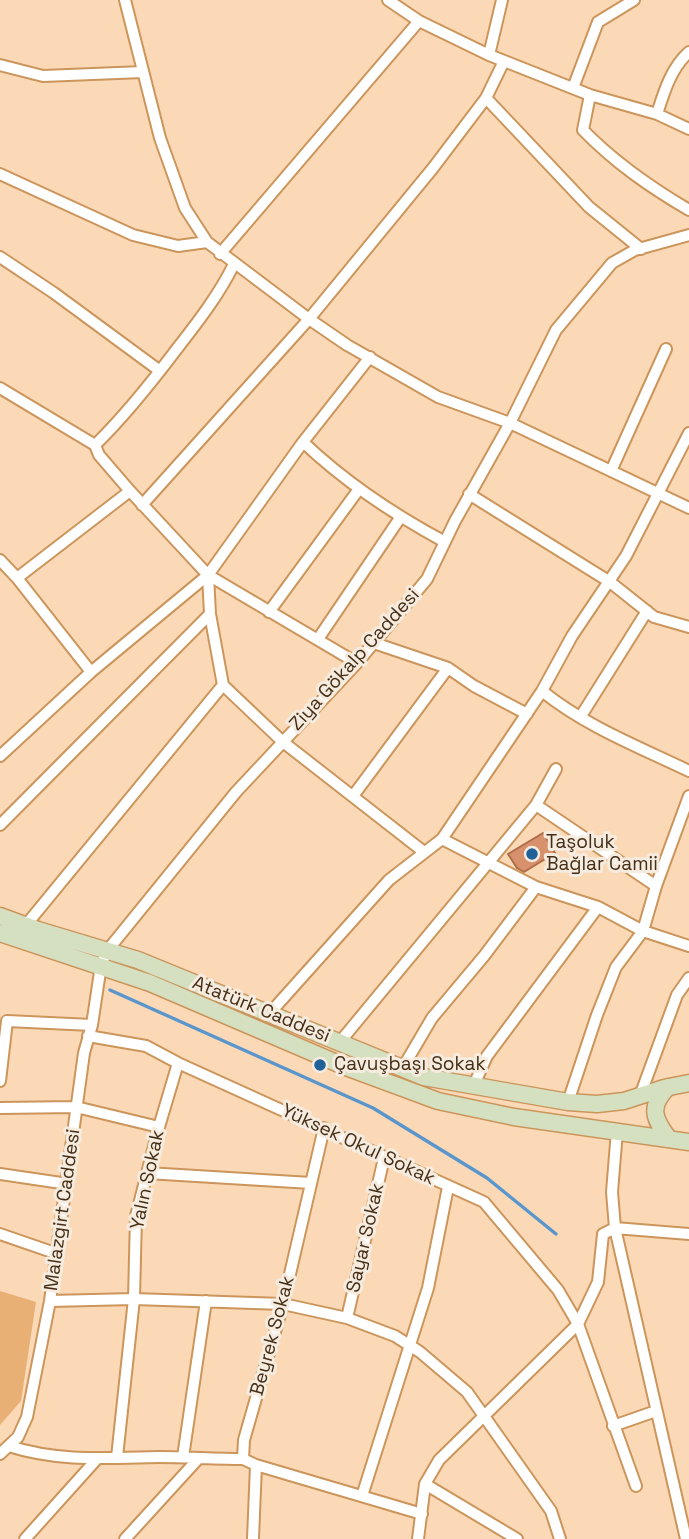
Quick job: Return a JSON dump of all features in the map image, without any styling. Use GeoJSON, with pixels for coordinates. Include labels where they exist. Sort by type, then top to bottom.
{"type":"FeatureCollection","features":[{"type":"Feature","properties":{"kind":"main road","name":"Atatürk Caddesi"},"geometry":{"type":"LineString","coordinates":[[0,916],[104,958],[150,983],[346,1067],[438,1101],[514,1117],[689,1142]]}},
{"type":"Feature","properties":{"kind":"main road","name":"Atatürk Caddesi"},"geometry":{"type":"LineString","coordinates":[[0,933],[104,958],[138,960],[424,1077],[568,1102],[597,1104],[624,1101],[689,1083]]}},
{"type":"Feature","properties":{"kind":"main road"},"geometry":{"type":"LineString","coordinates":[[668,1087],[658,1097],[655,1114],[658,1124],[669,1139]]}},
{"type":"Feature","properties":{"kind":"street"},"geometry":{"type":"LineString","coordinates":[[125,0],[160,138],[185,208],[207,242],[220,254],[309,319],[438,397],[510,423],[689,508]]}},
{"type":"Feature","properties":{"kind":"street"},"geometry":{"type":"LineString","coordinates":[[388,0],[419,21],[489,55],[590,95],[657,114],[689,130]]}},
{"type":"Feature","properties":{"kind":"street"},"geometry":{"type":"LineString","coordinates":[[489,55],[502,0]]}},
{"type":"Feature","properties":{"kind":"street"},"geometry":{"type":"LineString","coordinates":[[573,88],[598,22],[634,0]]}},
{"type":"Feature","properties":{"kind":"street"},"geometry":{"type":"LineString","coordinates":[[220,254],[419,21]]}},
{"type":"Feature","properties":{"kind":"street"},"geometry":{"type":"LineString","coordinates":[[657,114],[669,80],[682,58],[689,52]]}},
{"type":"Feature","properties":{"kind":"street"},"geometry":{"type":"LineString","coordinates":[[142,505],[309,319],[433,168],[486,98],[505,61]]}},
{"type":"Feature","properties":{"kind":"street"},"geometry":{"type":"LineString","coordinates":[[0,65],[43,76],[143,72]]}},
{"type":"Feature","properties":{"kind":"street"},"geometry":{"type":"LineString","coordinates":[[590,95],[583,130],[606,153],[648,186],[689,210]]}},
{"type":"Feature","properties":{"kind":"street"},"geometry":{"type":"LineString","coordinates":[[486,98],[589,207],[640,249]]}},
{"type":"Feature","properties":{"kind":"street"},"geometry":{"type":"LineString","coordinates":[[0,174],[133,235],[178,246],[207,242]]}},
{"type":"Feature","properties":{"kind":"street","name":"Ziya Gökalp Caddesi"},"geometry":{"type":"LineString","coordinates":[[104,958],[236,792],[357,663],[427,579],[556,330],[612,263],[640,249],[689,235]]}},
{"type":"Feature","properties":{"kind":"street"},"geometry":{"type":"LineString","coordinates":[[0,257],[160,371]]}},
{"type":"Feature","properties":{"kind":"street"},"geometry":{"type":"LineString","coordinates":[[95,445],[113,428],[160,371],[223,286],[234,264]]}},
{"type":"Feature","properties":{"kind":"street"},"geometry":{"type":"LineString","coordinates":[[611,471],[666,349]]}},
{"type":"Feature","properties":{"kind":"street"},"geometry":{"type":"LineString","coordinates":[[0,756],[91,671],[208,575],[303,442],[370,357]]}},
{"type":"Feature","properties":{"kind":"street"},"geometry":{"type":"LineString","coordinates":[[0,388],[95,445],[99,455],[142,505],[208,575],[357,663]]}},
{"type":"Feature","properties":{"kind":"street"},"geometry":{"type":"LineString","coordinates":[[270,1013],[389,880],[442,839],[527,714],[572,636],[610,582],[689,433]]}},
{"type":"Feature","properties":{"kind":"street"},"geometry":{"type":"LineString","coordinates":[[303,442],[330,468],[400,518],[445,542]]}},
{"type":"Feature","properties":{"kind":"street"},"geometry":{"type":"LineString","coordinates":[[270,611],[359,489]]}},
{"type":"Feature","properties":{"kind":"street"},"geometry":{"type":"LineString","coordinates":[[17,578],[130,491]]}},
{"type":"Feature","properties":{"kind":"street"},"geometry":{"type":"LineString","coordinates":[[469,494],[610,582],[654,617],[689,627]]}},
{"type":"Feature","properties":{"kind":"street"},"geometry":{"type":"LineString","coordinates":[[318,639],[400,518]]}},
{"type":"Feature","properties":{"kind":"street"},"geometry":{"type":"LineString","coordinates":[[0,559],[91,671]]}},
{"type":"Feature","properties":{"kind":"street"},"geometry":{"type":"LineString","coordinates":[[208,575],[210,614],[223,685],[283,742],[424,852]]}},
{"type":"Feature","properties":{"kind":"street"},"geometry":{"type":"LineString","coordinates":[[581,716],[647,611]]}},
{"type":"Feature","properties":{"kind":"street"},"geometry":{"type":"LineString","coordinates":[[0,825],[210,614]]}},
{"type":"Feature","properties":{"kind":"street"},"geometry":{"type":"LineString","coordinates":[[374,643],[448,668],[527,714]]}},
{"type":"Feature","properties":{"kind":"street"},"geometry":{"type":"LineString","coordinates":[[353,796],[448,668]]}},
{"type":"Feature","properties":{"kind":"street"},"geometry":{"type":"LineString","coordinates":[[26,925],[223,685]]}},
{"type":"Feature","properties":{"kind":"street"},"geometry":{"type":"LineString","coordinates":[[542,691],[595,726],[689,771]]}},
{"type":"Feature","properties":{"kind":"street"},"geometry":{"type":"LineString","coordinates":[[339,1043],[536,805],[556,769]]}},
{"type":"Feature","properties":{"kind":"street"},"geometry":{"type":"LineString","coordinates":[[568,1102],[616,967],[643,931],[656,886],[689,796]]}},
{"type":"Feature","properties":{"kind":"street"},"geometry":{"type":"LineString","coordinates":[[536,805],[656,886]]}},
{"type":"Feature","properties":{"kind":"street"},"geometry":{"type":"LineString","coordinates":[[442,839],[536,887],[598,907],[643,931],[689,946]]}},
{"type":"Feature","properties":{"kind":"street"},"geometry":{"type":"LineString","coordinates":[[402,1069],[432,1018],[484,956],[536,887]]}},
{"type":"Feature","properties":{"kind":"street"},"geometry":{"type":"LineString","coordinates":[[473,1087],[486,1056],[598,907]]}},
{"type":"Feature","properties":{"kind":"street","name":"Malazgirt Caddesi"},"geometry":{"type":"LineString","coordinates":[[0,1454],[18,1437],[27,1417],[50,1301],[55,1253],[68,1184],[76,1107],[104,958]]}},
{"type":"Feature","properties":{"kind":"street"},"geometry":{"type":"LineString","coordinates":[[640,1096],[677,995],[689,978]]}},
{"type":"Feature","properties":{"kind":"street"},"geometry":{"type":"LineString","coordinates":[[0,1081],[7,1021],[92,1024]]}},
{"type":"Feature","properties":{"kind":"street","name":"Yüksek Okul Sokak"},"geometry":{"type":"LineString","coordinates":[[88,1036],[146,1046],[484,1202],[558,1290],[578,1324],[636,1486]]}},
{"type":"Feature","properties":{"kind":"street","name":"Yalın Sokak"},"geometry":{"type":"LineString","coordinates":[[117,1457],[134,1300],[136,1216],[178,1063]]}},
{"type":"Feature","properties":{"kind":"street"},"geometry":{"type":"LineString","coordinates":[[0,1108],[76,1107],[159,1126]]}},
{"type":"Feature","properties":{"kind":"street","name":"Beyrek Sokak"},"geometry":{"type":"LineString","coordinates":[[243,1460],[244,1440],[283,1304],[324,1128]]}},
{"type":"Feature","properties":{"kind":"street"},"geometry":{"type":"LineString","coordinates":[[617,1131],[612,1192],[615,1228],[686,1539]]}},
{"type":"Feature","properties":{"kind":"street","name":"Sayar Sokak"},"geometry":{"type":"LineString","coordinates":[[347,1318],[384,1158]]}},
{"type":"Feature","properties":{"kind":"street"},"geometry":{"type":"LineString","coordinates":[[147,1173],[311,1183]]}},
{"type":"Feature","properties":{"kind":"street"},"geometry":{"type":"LineString","coordinates":[[0,1174],[68,1184]]}},
{"type":"Feature","properties":{"kind":"street"},"geometry":{"type":"LineString","coordinates":[[362,1496],[428,1288],[448,1187]]}},
{"type":"Feature","properties":{"kind":"street"},"geometry":{"type":"LineString","coordinates":[[418,1539],[425,1484],[439,1460],[578,1324],[598,1282],[603,1234],[615,1228],[689,1234]]}},
{"type":"Feature","properties":{"kind":"street"},"geometry":{"type":"LineString","coordinates":[[0,1234],[55,1253]]}},
{"type":"Feature","properties":{"kind":"street"},"geometry":{"type":"LineString","coordinates":[[50,1301],[283,1304],[347,1318],[396,1336],[467,1392],[551,1511],[560,1539]]}},
{"type":"Feature","properties":{"kind":"street"},"geometry":{"type":"LineString","coordinates":[[183,1457],[206,1301]]}},
{"type":"Feature","properties":{"kind":"street"},"geometry":{"type":"LineString","coordinates":[[613,1426],[656,1411]]}},
{"type":"Feature","properties":{"kind":"street"},"geometry":{"type":"LineString","coordinates":[[9,1446],[31,1453],[96,1460],[117,1457],[243,1460],[422,1514]]}},
{"type":"Feature","properties":{"kind":"street"},"geometry":{"type":"LineString","coordinates":[[125,1539],[198,1459]]}},
{"type":"Feature","properties":{"kind":"street"},"geometry":{"type":"LineString","coordinates":[[24,1539],[96,1460]]}},
{"type":"Feature","properties":{"kind":"street"},"geometry":{"type":"LineString","coordinates":[[255,1538],[256,1465]]}},
{"type":"Feature","properties":{"kind":"street"},"geometry":{"type":"LineString","coordinates":[[425,1484],[517,1539]]}},
{"type":"Feature","properties":{"kind":"shaded area"},"geometry":{"type":"Polygon","coordinates":[[[0,1291],[36,1302],[21,1401],[0,1425],[0,1291]]]}},
{"type":"Feature","properties":{"kind":"building","name":"Taşoluk Bağlar Camii"},"geometry":{"type":"Polygon","coordinates":[[[543,833],[555,853],[524,872],[517,868],[508,854],[543,833]]]}},
{"type":"Feature","properties":{"kind":"waterway"},"geometry":{"type":"LineString","coordinates":[[110,990],[373,1108],[487,1178],[556,1234]]}},
{"type":"Feature","properties":{"kind":"place","name":"Taşoluk Bağlar Camii"},"geometry":{"type":"Point","coordinates":[532,854]}},
{"type":"Feature","properties":{"kind":"place","name":"Çavuşbaşı Sokak"},"geometry":{"type":"Point","coordinates":[320,1065]}}]}
